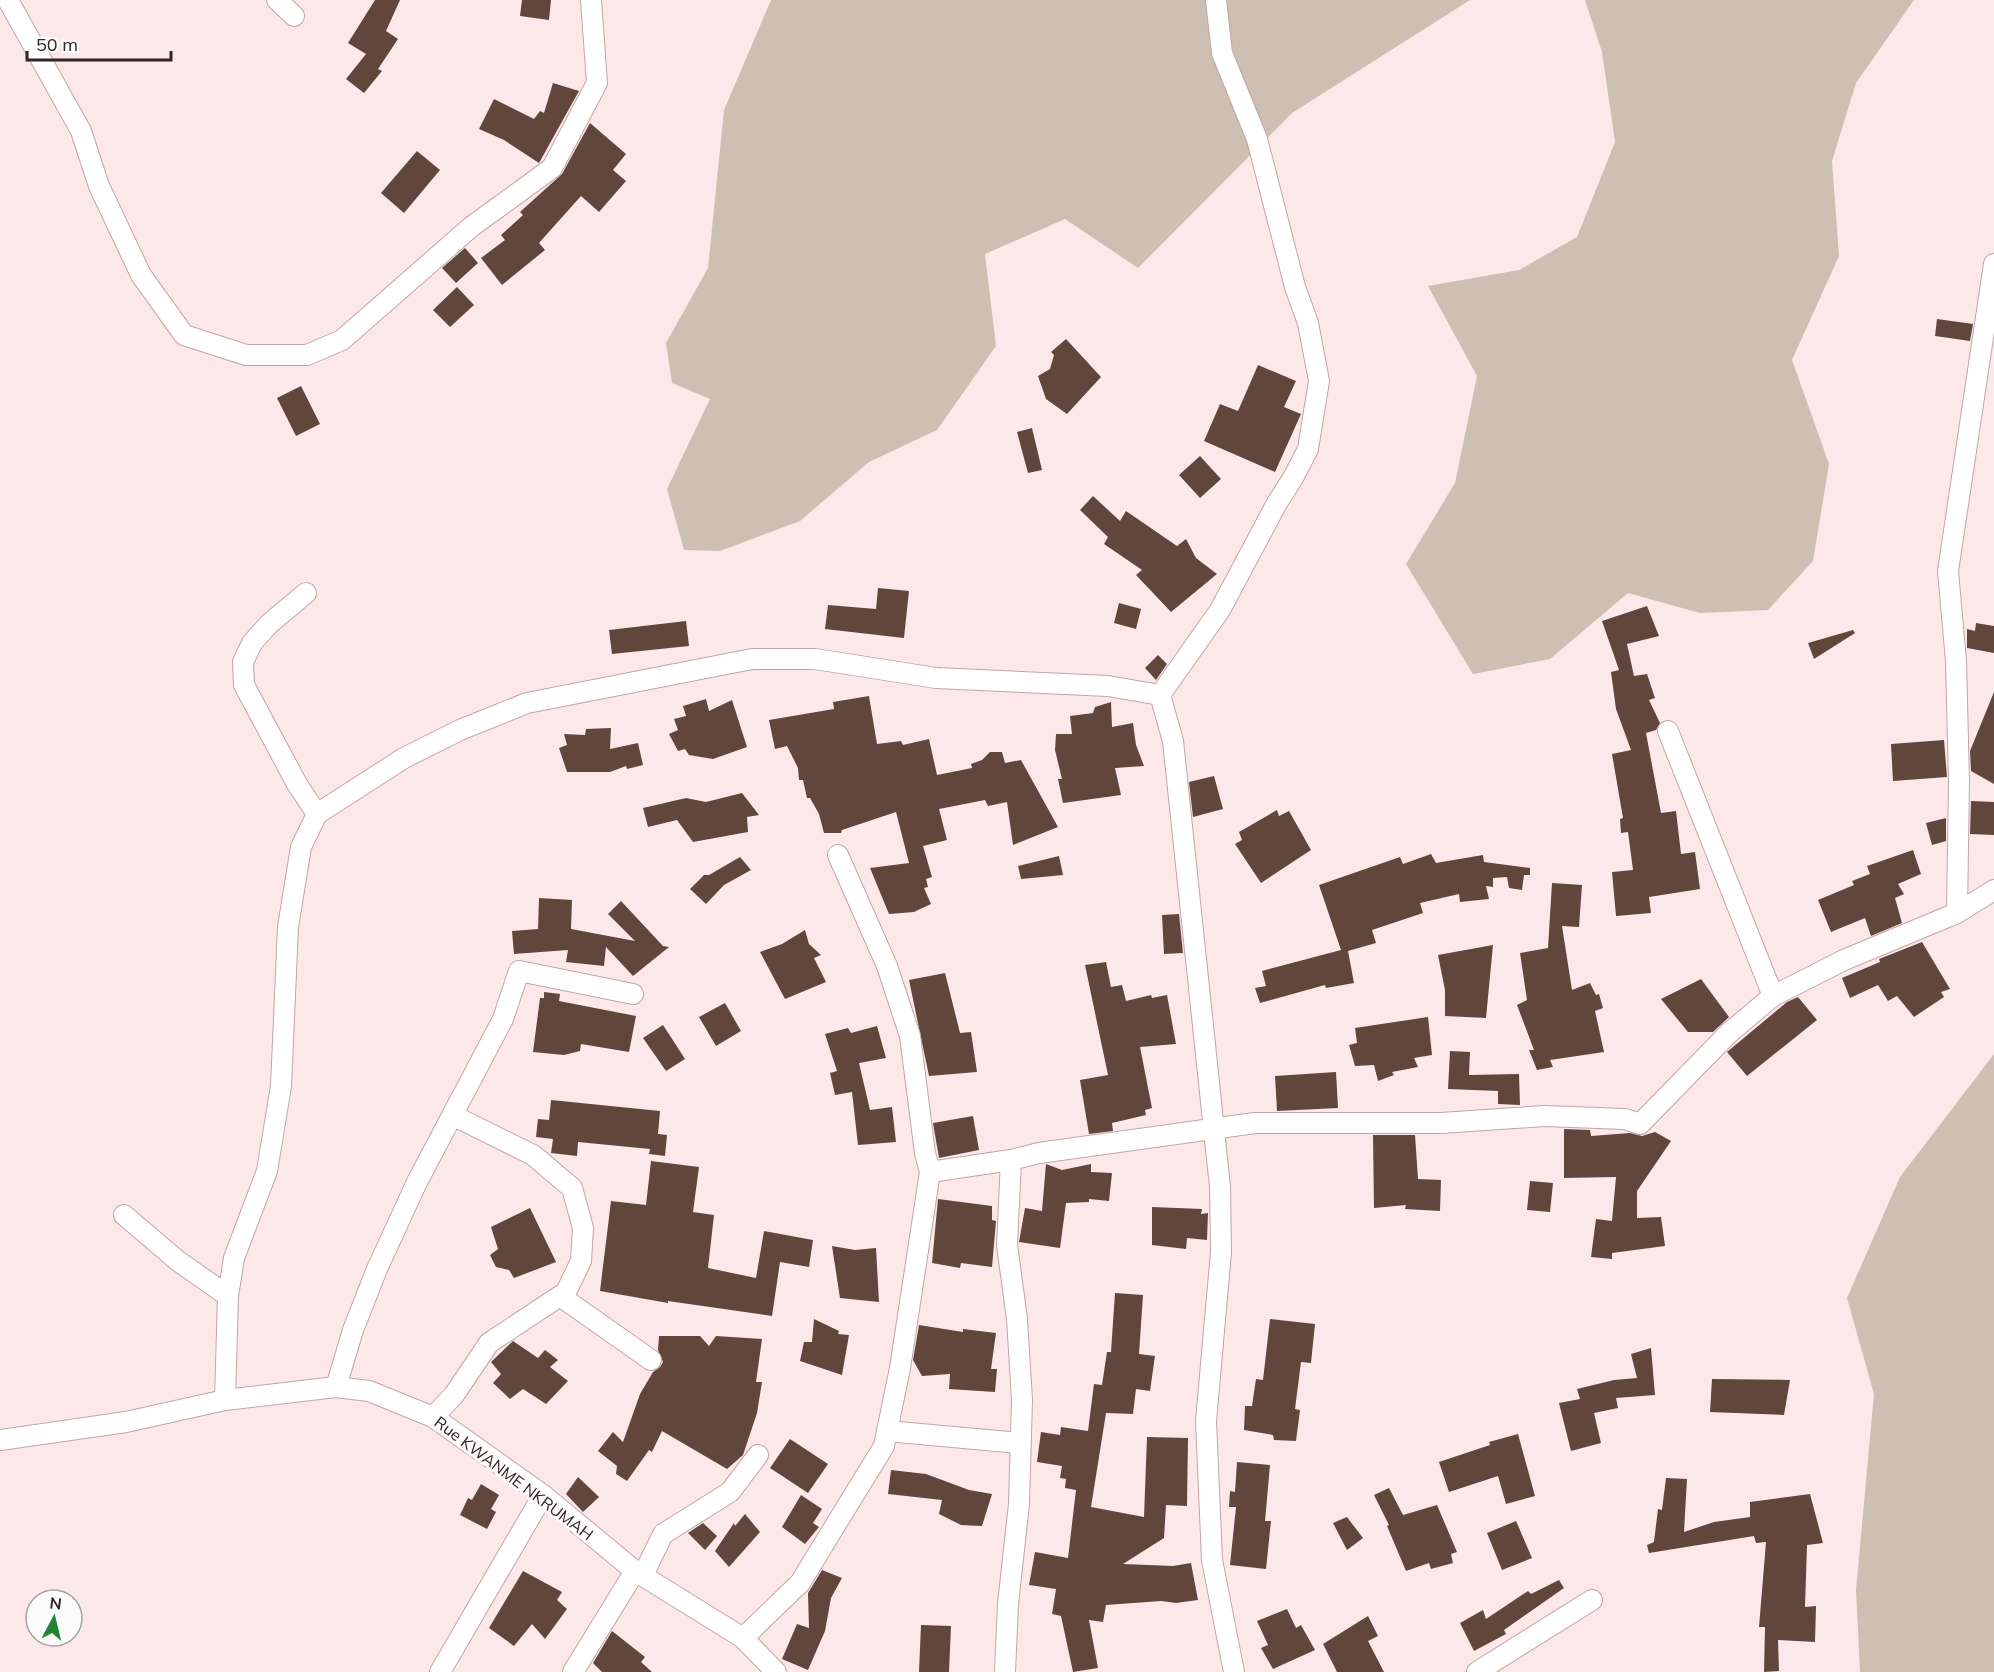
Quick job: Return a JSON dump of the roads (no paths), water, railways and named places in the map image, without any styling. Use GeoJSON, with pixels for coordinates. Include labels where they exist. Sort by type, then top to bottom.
{"type":"FeatureCollection","features":[{"type":"Feature","properties":{"kind":"street"},"geometry":{"type":"LineString","coordinates":[[8,0],[81,131],[99,186],[141,275],[184,335],[246,355],[307,355],[342,339],[471,227],[552,168],[597,83],[591,0]]}},
{"type":"Feature","properties":{"kind":"street"},"geometry":{"type":"LineString","coordinates":[[277,0],[294,16]]}},
{"type":"Feature","properties":{"kind":"street"},"geometry":{"type":"LineString","coordinates":[[1160,695],[1220,610],[1308,449],[1320,381],[1308,322],[1295,287],[1257,139],[1222,53],[1216,0]]}},
{"type":"Feature","properties":{"kind":"street"},"geometry":{"type":"LineString","coordinates":[[1957,913],[1959,780],[1956,661],[1948,571],[1994,264]]}},
{"type":"Feature","properties":{"kind":"street"},"geometry":{"type":"LineString","coordinates":[[306,593],[269,624],[252,643],[243,662],[244,685],[297,784],[316,814]]}},
{"type":"Feature","properties":{"kind":"street"},"geometry":{"type":"LineString","coordinates":[[225,1400],[228,1296],[239,1241],[267,1171],[281,1086],[288,927],[301,847],[316,814],[404,758],[459,730],[527,703],[752,659],[815,659],[936,678],[1108,686],[1160,695]]}},
{"type":"Feature","properties":{"kind":"street"},"geometry":{"type":"LineString","coordinates":[[1160,695],[1173,741],[1221,1187],[1221,1252],[1206,1421],[1212,1560],[1234,1672]]}},
{"type":"Feature","properties":{"kind":"street"},"geometry":{"type":"LineString","coordinates":[[1668,730],[1773,996]]}},
{"type":"Feature","properties":{"kind":"street"},"geometry":{"type":"LineString","coordinates":[[743,1638],[800,1583],[884,1446],[900,1368],[930,1172],[925,1153],[910,1036],[887,966],[838,855]]}},
{"type":"Feature","properties":{"kind":"street"},"geometry":{"type":"LineString","coordinates":[[930,1172],[1011,1161],[1039,1153],[1255,1123],[1441,1123],[1544,1116],[1625,1119],[1640,1124],[1729,1034],[1773,996],[1844,960],[1957,913],[1994,890]]}},
{"type":"Feature","properties":{"kind":"street"},"geometry":{"type":"LineString","coordinates":[[336,1387],[353,1330],[377,1269],[417,1182],[454,1116],[469,1081],[503,1019],[519,971],[633,994]]}},
{"type":"Feature","properties":{"kind":"street"},"geometry":{"type":"LineString","coordinates":[[433,1417],[454,1395],[489,1343],[566,1292],[582,1262],[583,1228],[572,1188],[533,1155],[454,1116]]}},
{"type":"Feature","properties":{"kind":"street"},"geometry":{"type":"LineString","coordinates":[[1005,1672],[1008,1604],[1019,1504],[1022,1400],[1017,1318],[1007,1245],[1011,1161]]}},
{"type":"Feature","properties":{"kind":"street"},"geometry":{"type":"LineString","coordinates":[[124,1215],[178,1261],[228,1296]]}},
{"type":"Feature","properties":{"kind":"street"},"geometry":{"type":"LineString","coordinates":[[560,1296],[651,1360]]}},
{"type":"Feature","properties":{"kind":"street","name":"Rue KWANME NKRUMAH"},"geometry":{"type":"LineString","coordinates":[[0,1440],[126,1422],[225,1400],[336,1387],[369,1391],[433,1417],[543,1495],[635,1571],[743,1638],[776,1672]]}},
{"type":"Feature","properties":{"kind":"street"},"geometry":{"type":"LineString","coordinates":[[887,1431],[1019,1443]]}},
{"type":"Feature","properties":{"kind":"street"},"geometry":{"type":"LineString","coordinates":[[573,1672],[635,1571],[645,1571],[656,1545],[672,1526],[700,1513],[730,1492],[758,1455]]}},
{"type":"Feature","properties":{"kind":"street"},"geometry":{"type":"LineString","coordinates":[[440,1672],[543,1495]]}},
{"type":"Feature","properties":{"kind":"street"},"geometry":{"type":"LineString","coordinates":[[1477,1672],[1592,1600]]}}]}
